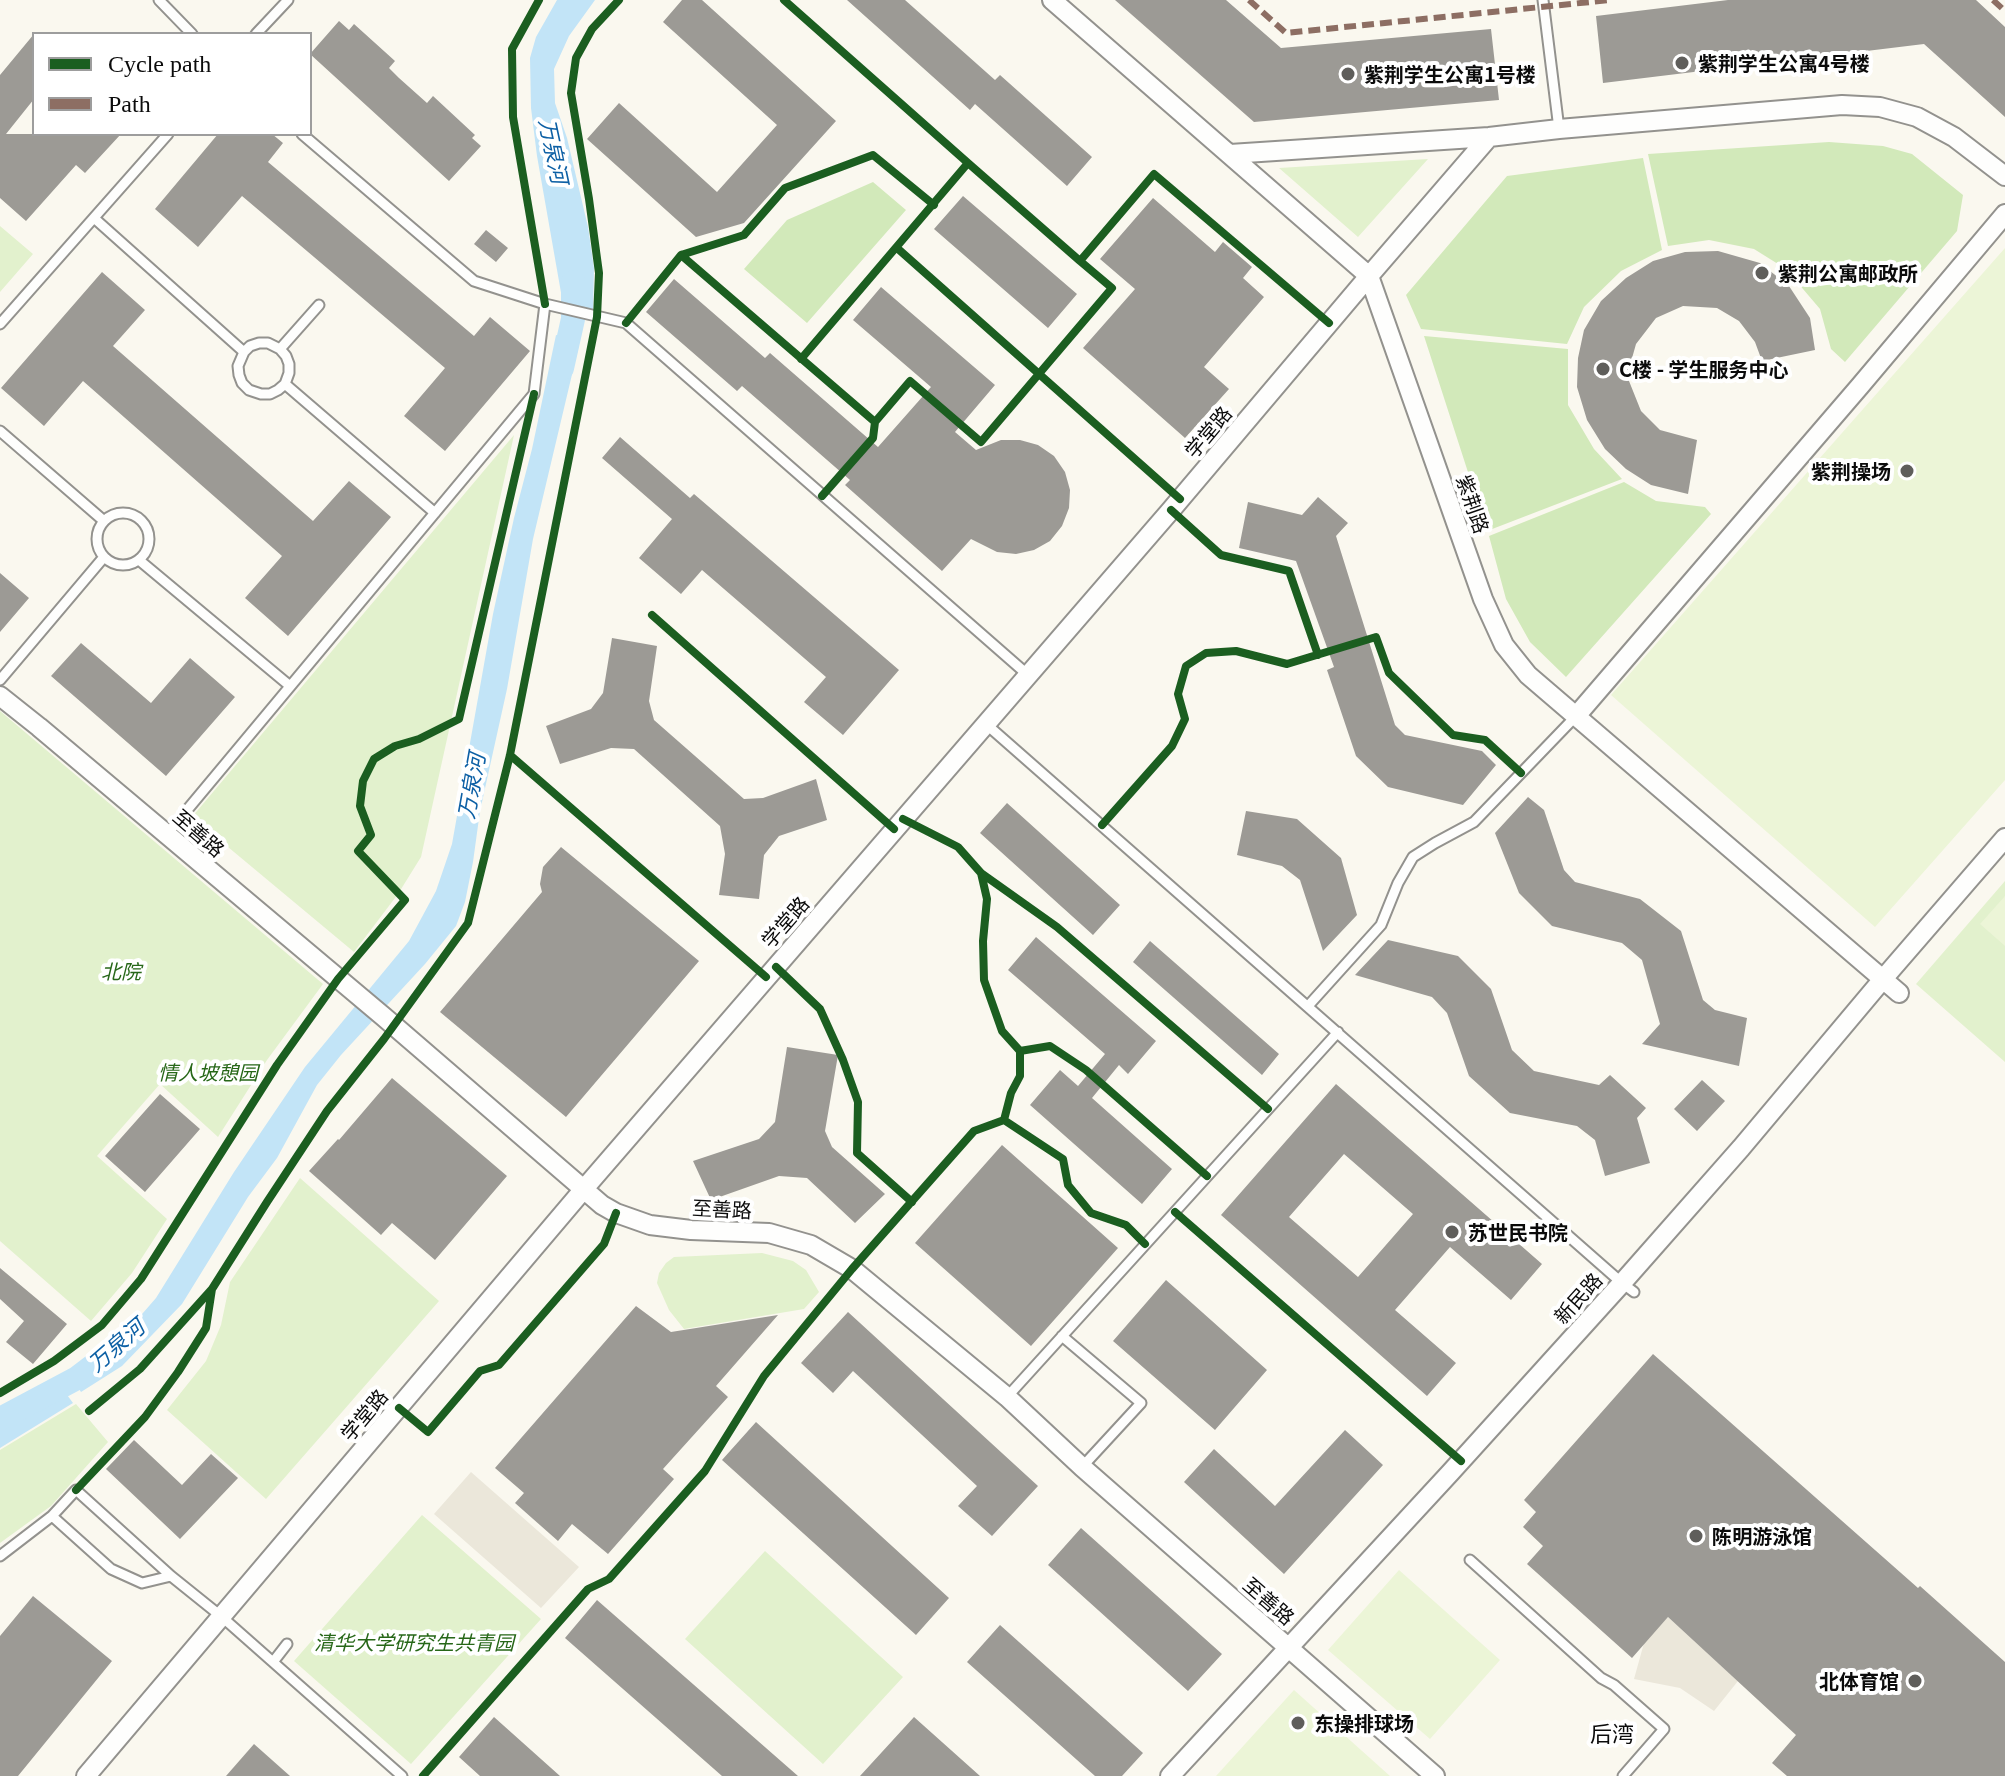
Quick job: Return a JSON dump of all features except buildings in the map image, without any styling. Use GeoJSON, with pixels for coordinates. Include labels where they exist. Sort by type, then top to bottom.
{"type":"FeatureCollection","features":[{"type":"Feature","properties":{"kind":"street","name":"紫荆路"},"geometry":{"type":"LineString","coordinates":[[1052,0],[1369,276],[1483,599],[1504,645],[1528,675],[1899,993]]}},
{"type":"Feature","properties":{"kind":"street"},"geometry":{"type":"LineString","coordinates":[[1230,154],[1489,137],[1842,105],[1880,107],[1917,117],[1954,137],[2005,176]]}},
{"type":"Feature","properties":{"kind":"street","name":"学堂路"},"geometry":{"type":"LineString","coordinates":[[86,1776],[583,1190],[1489,137]]}},
{"type":"Feature","properties":{"kind":"street"},"geometry":{"type":"LineString","coordinates":[[1577,715],[2005,214]]}},
{"type":"Feature","properties":{"kind":"street","name":"至善路"},"geometry":{"type":"LineString","coordinates":[[0,696],[384,1017],[602,1205],[650,1225],[769,1233],[811,1245],[852,1269],[1007,1397],[1082,1467],[1435,1776]]}},
{"type":"Feature","properties":{"kind":"street","name":"新民路"},"geometry":{"type":"LineString","coordinates":[[1170,1776],[1450,1473],[1628,1287],[1741,1148],[2005,838]]}},
{"type":"Feature","properties":{"kind":"lane"},"geometry":{"type":"LineString","coordinates":[[159,0],[190,32]]}},
{"type":"Feature","properties":{"kind":"lane"},"geometry":{"type":"LineString","coordinates":[[258,32],[288,0]]}},
{"type":"Feature","properties":{"kind":"lane"},"geometry":{"type":"LineString","coordinates":[[1543,0],[1559,129]]}},
{"type":"Feature","properties":{"kind":"lane"},"geometry":{"type":"LineString","coordinates":[[0,324],[166,136]]}},
{"type":"Feature","properties":{"kind":"lane"},"geometry":{"type":"LineString","coordinates":[[304,136],[474,281],[545,304],[626,323],[1028,675]]}},
{"type":"Feature","properties":{"kind":"lane"},"geometry":{"type":"LineString","coordinates":[[94,218],[244,352]]}},
{"type":"Feature","properties":{"kind":"lane"},"geometry":{"type":"LineString","coordinates":[[167,834],[534,394],[545,304]]}},
{"type":"Feature","properties":{"kind":"lane"},"geometry":{"type":"LineString","coordinates":[[280,349],[319,305]]}},
{"type":"Feature","properties":{"kind":"lane"},"geometry":{"type":"LineString","coordinates":[[259,343],[268,343],[280,349],[289,364],[285,384],[270,394],[249,390],[239,375],[238,366],[244,352],[259,343]]}},
{"type":"Feature","properties":{"kind":"lane"},"geometry":{"type":"LineString","coordinates":[[285,384],[435,513]]}},
{"type":"Feature","properties":{"kind":"lane"},"geometry":{"type":"LineString","coordinates":[[0,431],[104,521]]}},
{"type":"Feature","properties":{"kind":"lane"},"geometry":{"type":"LineString","coordinates":[[120,513],[139,518],[149,535],[146,552],[139,560],[123,565],[104,557],[97,541],[104,521],[120,513]]}},
{"type":"Feature","properties":{"kind":"lane"},"geometry":{"type":"LineString","coordinates":[[0,680],[104,557]]}},
{"type":"Feature","properties":{"kind":"lane"},"geometry":{"type":"LineString","coordinates":[[139,560],[290,686]]}},
{"type":"Feature","properties":{"kind":"lane"},"geometry":{"type":"LineString","coordinates":[[1308,1006],[1381,925],[1398,883],[1413,857],[1474,822],[1577,715]]}},
{"type":"Feature","properties":{"kind":"lane"},"geometry":{"type":"LineString","coordinates":[[986,724],[1628,1287]]}},
{"type":"Feature","properties":{"kind":"lane"},"geometry":{"type":"LineString","coordinates":[[1007,1397],[1338,1032]]}},
{"type":"Feature","properties":{"kind":"lane"},"geometry":{"type":"LineString","coordinates":[[1062,1336],[1141,1403],[1082,1467]]}},
{"type":"Feature","properties":{"kind":"lane"},"geometry":{"type":"LineString","coordinates":[[0,1556],[52,1516],[76,1490],[402,1776]]}},
{"type":"Feature","properties":{"kind":"lane"},"geometry":{"type":"LineString","coordinates":[[52,1516],[111,1569],[142,1583],[171,1576]]}},
{"type":"Feature","properties":{"kind":"lane"},"geometry":{"type":"LineString","coordinates":[[1470,1560],[1601,1678],[1614,1685],[1664,1729],[1623,1776]]}},
{"type":"Feature","properties":{"kind":"lane"},"geometry":{"type":"LineString","coordinates":[[273,1662],[287,1644]]}},
{"type":"Feature","properties":{"kind":"green space"},"geometry":{"type":"Polygon","coordinates":[[[1829,142],[1883,146],[1912,154],[1963,195],[1957,231],[1845,362],[1831,349],[1820,309],[1786,269],[1754,249],[1709,240],[1668,246],[1648,154],[1829,142]]]}},
{"type":"Feature","properties":{"kind":"green space"},"geometry":{"type":"Polygon","coordinates":[[[1643,158],[1662,250],[1621,271],[1584,307],[1567,344],[1421,329],[1406,295],[1507,176],[1643,158]]]}},
{"type":"Feature","properties":{"kind":"green space"},"geometry":{"type":"Polygon","coordinates":[[[1428,159],[1358,237],[1279,168],[1428,159]]]}},
{"type":"Feature","properties":{"kind":"green space"},"geometry":{"type":"Polygon","coordinates":[[[873,182],[906,210],[807,323],[744,269],[787,220],[873,182]]]}},
{"type":"Feature","properties":{"kind":"green space"},"geometry":{"type":"Polygon","coordinates":[[[0,226],[33,254],[0,292],[0,226]]]}},
{"type":"Feature","properties":{"kind":"green space","name":"紫荆操场"},"geometry":{"type":"Polygon","coordinates":[[[2005,248],[2005,780],[1875,927],[1611,695],[2005,248]]]}},
{"type":"Feature","properties":{"kind":"green space"},"geometry":{"type":"Polygon","coordinates":[[[1424,336],[1568,349],[1568,405],[1594,449],[1622,479],[1487,531],[1424,336]]]}},
{"type":"Feature","properties":{"kind":"green space"},"geometry":{"type":"Polygon","coordinates":[[[514,435],[421,857],[398,894],[354,952],[192,817],[514,435]]]}},
{"type":"Feature","properties":{"kind":"green space"},"geometry":{"type":"Polygon","coordinates":[[[1624,482],[1656,501],[1705,507],[1711,514],[1566,677],[1530,642],[1506,599],[1489,536],[1624,482]]]}},
{"type":"Feature","properties":{"kind":"green space","name":"北院"},"geometry":{"type":"Polygon","coordinates":[[[0,711],[323,984],[267,1060],[218,1137],[160,1084],[97,1156],[167,1219],[132,1273],[91,1321],[0,1241],[0,711]]]}},
{"type":"Feature","properties":{"kind":"green space"},"geometry":{"type":"Polygon","coordinates":[[[2005,881],[2005,1062],[1916,984],[2005,881]]]}},
{"type":"Feature","properties":{"kind":"green space"},"geometry":{"type":"Polygon","coordinates":[[[2005,896],[2005,946],[1980,924],[2005,896]]]}},
{"type":"Feature","properties":{"kind":"green space"},"geometry":{"type":"Polygon","coordinates":[[[300,1178],[439,1301],[266,1499],[167,1410],[206,1361],[221,1325],[230,1282],[300,1178]]]}},
{"type":"Feature","properties":{"kind":"green space"},"geometry":{"type":"Polygon","coordinates":[[[762,1253],[793,1261],[806,1270],[819,1292],[804,1309],[684,1329],[669,1310],[657,1283],[659,1273],[674,1257],[762,1253]]]}},
{"type":"Feature","properties":{"kind":"green space"},"geometry":{"type":"Polygon","coordinates":[[[76,1404],[108,1442],[51,1506],[0,1543],[0,1450],[76,1404]]]}},
{"type":"Feature","properties":{"kind":"green space","name":"清华大学研究生共青园"},"geometry":{"type":"Polygon","coordinates":[[[422,1515],[541,1619],[411,1764],[294,1661],[422,1515]]]}},
{"type":"Feature","properties":{"kind":"green space"},"geometry":{"type":"Polygon","coordinates":[[[765,1551],[903,1677],[823,1764],[685,1639],[765,1551]]]}},
{"type":"Feature","properties":{"kind":"green space"},"geometry":{"type":"Polygon","coordinates":[[[1399,1570],[1500,1660],[1430,1739],[1328,1650],[1399,1570]]]}},
{"type":"Feature","properties":{"kind":"green space","name":"东操排球场"},"geometry":{"type":"Polygon","coordinates":[[[1294,1690],[1390,1776],[1216,1776],[1294,1690]]]}},
{"type":"Feature","properties":{"kind":"shaded area"},"geometry":{"type":"Polygon","coordinates":[[[471,1472],[579,1567],[541,1608],[434,1514],[471,1472]]]}},
{"type":"Feature","properties":{"kind":"shaded area"},"geometry":{"type":"Polygon","coordinates":[[[1668,1617],[1738,1681],[1714,1711],[1680,1688],[1634,1679],[1644,1643],[1668,1617]]]}},
{"type":"Feature","properties":{"kind":"water"},"geometry":{"type":"Polygon","coordinates":[[[557,0],[595,0],[569,36],[554,69],[555,103],[567,138],[588,227],[594,268],[593,313],[563,304],[531,108],[530,58],[536,37],[557,0]]]}},
{"type":"Feature","properties":{"kind":"water"},"geometry":{"type":"Polygon","coordinates":[[[556,335],[577,341],[579,345],[533,539],[507,689],[480,811],[473,862],[465,902],[456,926],[317,1085],[277,1158],[248,1197],[182,1304],[122,1366],[81,1392],[69,1373],[106,1349],[129,1329],[156,1298],[234,1172],[305,1067],[409,941],[436,891],[452,844],[493,614],[556,335]]]}},
{"type":"Feature","properties":{"kind":"water"},"geometry":{"type":"Polygon","coordinates":[[[56,1380],[73,1403],[0,1448],[0,1413],[56,1380]]]}},
{"type":"Feature","properties":{"kind":"waterway","name":"万泉河"},"geometry":{"type":"LineString","coordinates":[[562,368],[573,319],[573,282]]}},
{"type":"Feature","properties":{"kind":"waterway","name":"万泉河"},"geometry":{"type":"LineString","coordinates":[[0,1419],[77,1378],[98,1362]]}},
{"type":"Feature","properties":{"kind":"marked path"},"geometry":{"type":"LineString","coordinates":[[1249,0],[1286,33],[1610,0]]}},
{"type":"Feature","properties":{"kind":"marked path"},"geometry":{"type":"LineString","coordinates":[[1993,0],[2005,11]]}},
{"type":"Feature","properties":{"kind":"cycle path"},"geometry":{"type":"LineString","coordinates":[[539,0],[512,49],[513,117],[545,304]]}},
{"type":"Feature","properties":{"kind":"cycle path"},"geometry":{"type":"LineString","coordinates":[[76,1490],[145,1417],[178,1372],[206,1328],[212,1289],[267,1202],[327,1111],[468,923],[510,755],[597,317],[599,273],[571,93],[576,58],[592,29],[619,0]]}},
{"type":"Feature","properties":{"kind":"cycle path"},"geometry":{"type":"LineString","coordinates":[[784,0],[968,163]]}},
{"type":"Feature","properties":{"kind":"cycle path"},"geometry":{"type":"LineString","coordinates":[[626,323],[681,255],[744,235],[785,188],[873,155],[934,205]]}},
{"type":"Feature","properties":{"kind":"cycle path"},"geometry":{"type":"LineString","coordinates":[[801,359],[968,163],[1080,261],[1154,174],[1329,323]]}},
{"type":"Feature","properties":{"kind":"cycle path"},"geometry":{"type":"LineString","coordinates":[[897,248],[1180,499]]}},
{"type":"Feature","properties":{"kind":"cycle path"},"geometry":{"type":"LineString","coordinates":[[681,255],[875,422]]}},
{"type":"Feature","properties":{"kind":"cycle path"},"geometry":{"type":"LineString","coordinates":[[822,496],[873,438],[875,422],[910,381],[981,442],[1112,288],[1080,261]]}},
{"type":"Feature","properties":{"kind":"cycle path"},"geometry":{"type":"LineString","coordinates":[[0,1393],[54,1361],[102,1325],[141,1279],[277,1065],[338,979],[405,900],[358,851],[371,835],[360,806],[363,781],[374,759],[395,746],[419,739],[459,719],[534,394]]}},
{"type":"Feature","properties":{"kind":"cycle path"},"geometry":{"type":"LineString","coordinates":[[1171,510],[1221,555],[1289,571],[1318,655]]}},
{"type":"Feature","properties":{"kind":"cycle path"},"geometry":{"type":"LineString","coordinates":[[652,615],[894,829]]}},
{"type":"Feature","properties":{"kind":"cycle path"},"geometry":{"type":"LineString","coordinates":[[1102,825],[1172,746],[1185,719],[1178,694],[1186,666],[1206,653],[1236,651],[1287,664],[1376,637],[1389,673],[1453,735],[1485,740],[1521,773]]}},
{"type":"Feature","properties":{"kind":"cycle path"},"geometry":{"type":"LineString","coordinates":[[510,755],[766,977]]}},
{"type":"Feature","properties":{"kind":"cycle path"},"geometry":{"type":"LineString","coordinates":[[903,819],[958,847],[981,873],[987,899],[983,941],[984,980],[1002,1031],[1020,1051],[1020,1076],[1011,1093],[1004,1120]]}},
{"type":"Feature","properties":{"kind":"cycle path"},"geometry":{"type":"LineString","coordinates":[[981,873],[1057,927],[1268,1109]]}},
{"type":"Feature","properties":{"kind":"cycle path"},"geometry":{"type":"LineString","coordinates":[[776,967],[820,1009],[843,1060],[858,1102],[857,1153],[912,1202]]}},
{"type":"Feature","properties":{"kind":"cycle path"},"geometry":{"type":"LineString","coordinates":[[1020,1051],[1050,1046],[1086,1070],[1207,1176]]}},
{"type":"Feature","properties":{"kind":"cycle path"},"geometry":{"type":"LineString","coordinates":[[423,1776],[588,1589],[609,1579],[705,1471],[764,1376],[852,1269],[974,1131],[1004,1120],[1063,1159],[1068,1185],[1091,1213],[1126,1225],[1145,1244]]}},
{"type":"Feature","properties":{"kind":"cycle path"},"geometry":{"type":"LineString","coordinates":[[1175,1212],[1461,1461]]}},
{"type":"Feature","properties":{"kind":"cycle path"},"geometry":{"type":"LineString","coordinates":[[399,1408],[428,1432],[480,1371],[499,1365],[604,1244],[616,1213]]}},
{"type":"Feature","properties":{"kind":"cycle path"},"geometry":{"type":"LineString","coordinates":[[89,1411],[140,1369],[212,1289]]}},
{"type":"Feature","properties":{"kind":"place","name":"紫荆学生公寓4号楼"},"geometry":{"type":"Point","coordinates":[1682,63]}},
{"type":"Feature","properties":{"kind":"place","name":"紫荆学生公寓1号楼"},"geometry":{"type":"Point","coordinates":[1348,74]}},
{"type":"Feature","properties":{"kind":"place","name":"紫荆公寓邮政所"},"geometry":{"type":"Point","coordinates":[1762,273]}},
{"type":"Feature","properties":{"kind":"place","name":"C楼 - 学生服务中心"},"geometry":{"type":"Point","coordinates":[1603,369]}},
{"type":"Feature","properties":{"kind":"place","name":"紫荆操场"},"geometry":{"type":"Point","coordinates":[1907,471]}},
{"type":"Feature","properties":{"kind":"place","name":"苏世民书院"},"geometry":{"type":"Point","coordinates":[1452,1232]}},
{"type":"Feature","properties":{"kind":"place","name":"陈明游泳馆"},"geometry":{"type":"Point","coordinates":[1696,1536]}},
{"type":"Feature","properties":{"kind":"place","name":"北体育馆"},"geometry":{"type":"Point","coordinates":[1915,1681]}},
{"type":"Feature","properties":{"kind":"place","name":"东操排球场"},"geometry":{"type":"Point","coordinates":[1298,1723]}},
{"type":"Feature","properties":{"kind":"district","name":"后湾"},"geometry":{"type":"Point","coordinates":[1612,1734]}},
{"type":"Feature","properties":{"kind":"park label","name":"情人坡憩园"},"geometry":{"type":"Point","coordinates":[208,1072]}}]}
